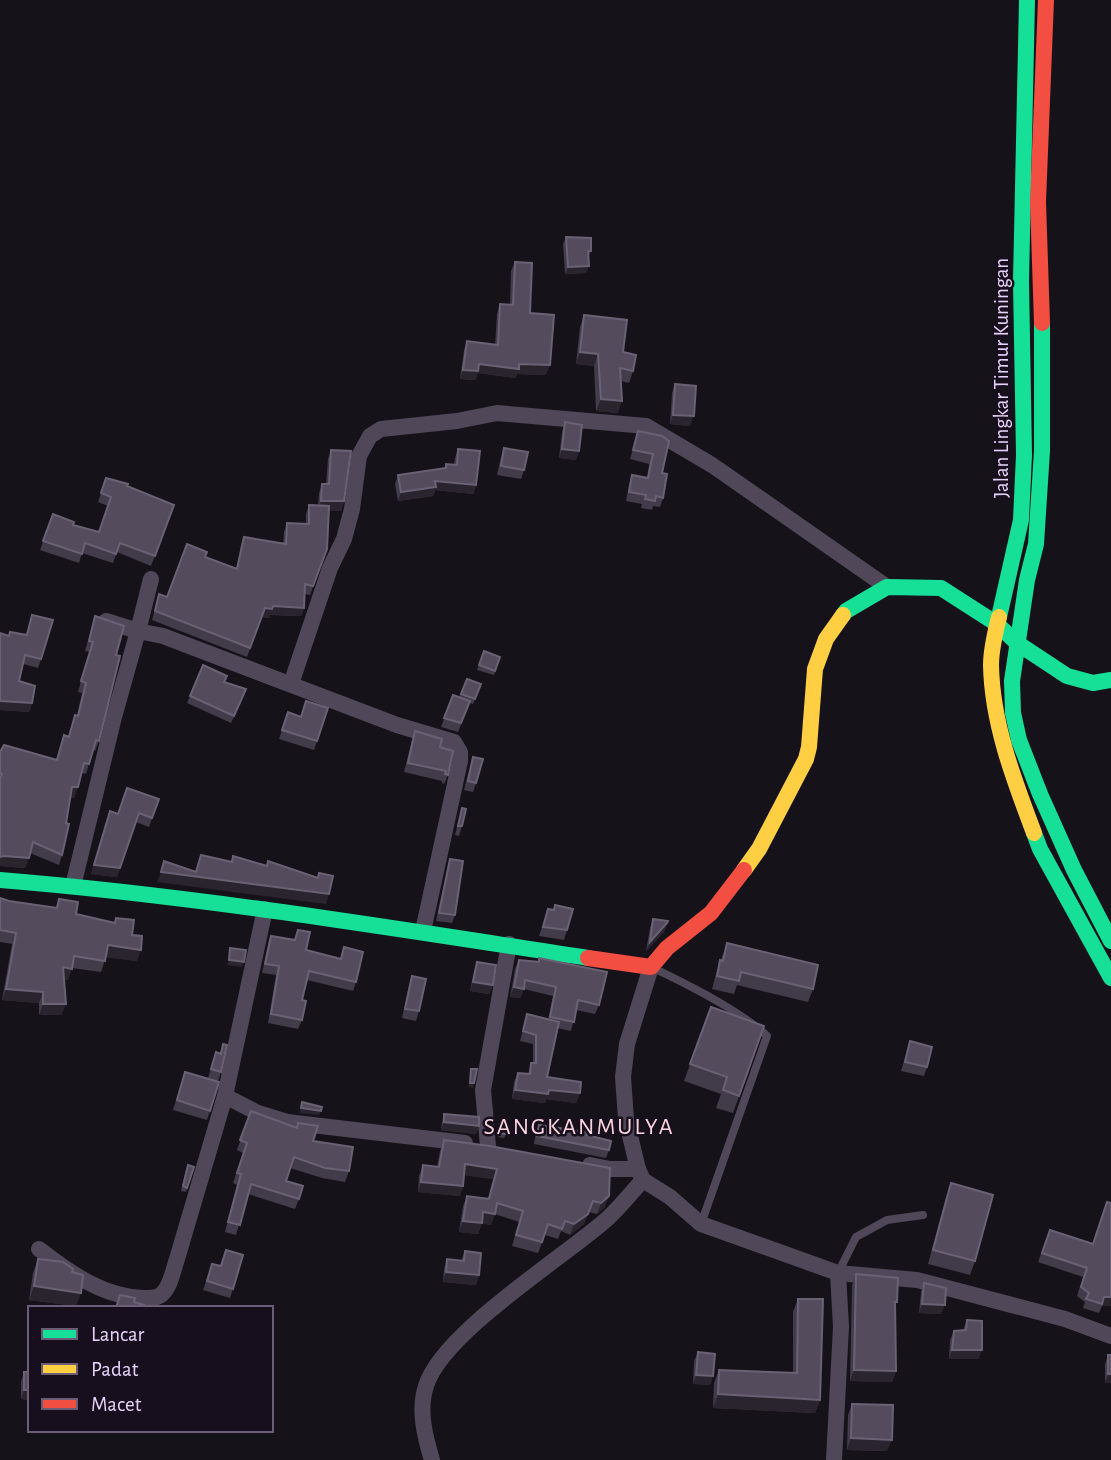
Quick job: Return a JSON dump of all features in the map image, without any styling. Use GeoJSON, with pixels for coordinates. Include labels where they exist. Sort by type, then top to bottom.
{"type":"FeatureCollection","features":[{"type":"Feature","properties":{"kind":"main road","name":"Jalan Lingkar Timur Kuningan"},"geometry":{"type":"LineString","coordinates":[[1027,0],[1021,281],[1024,455],[1021,520],[997,625],[991,666],[994,700],[1012,774],[1040,849],[1111,978]]}},
{"type":"Feature","properties":{"kind":"main road","name":"Jalan Lingkar Timur Kuningan"},"geometry":{"type":"LineString","coordinates":[[1046,0],[1038,202],[1042,451],[1036,544],[1012,681],[1013,713],[1018,740],[1074,870],[1111,940]]}},
{"type":"Feature","properties":{"kind":"main road"},"geometry":{"type":"LineString","coordinates":[[0,880],[265,909],[651,967],[667,948],[711,913],[759,849],[806,759],[815,669],[826,639],[846,611],[887,587],[940,588],[1067,676],[1093,683],[1111,680]]}},
{"type":"Feature","properties":{"kind":"street"},"geometry":{"type":"LineString","coordinates":[[290,684],[330,568],[344,539],[352,509],[359,456],[370,436],[382,429],[457,421],[498,413],[646,426],[712,465],[887,587]]}},
{"type":"Feature","properties":{"kind":"street"},"geometry":{"type":"LineString","coordinates":[[73,886],[151,579]]}},
{"type":"Feature","properties":{"kind":"street"},"geometry":{"type":"LineString","coordinates":[[95,617],[138,632],[163,636],[397,725],[454,743],[460,752],[460,761],[424,931]]}},
{"type":"Feature","properties":{"kind":"street"},"geometry":{"type":"LineString","coordinates":[[39,1249],[66,1271],[102,1289],[141,1299],[162,1294],[169,1283],[177,1259],[225,1096],[265,909]]}},
{"type":"Feature","properties":{"kind":"street"},"geometry":{"type":"LineString","coordinates":[[225,1096],[258,1113],[287,1122],[495,1147],[484,1090],[509,944]]}},
{"type":"Feature","properties":{"kind":"street"},"geometry":{"type":"LineString","coordinates":[[640,1174],[626,1119],[623,1077],[627,1044],[651,967]]}},
{"type":"Feature","properties":{"kind":"street"},"geometry":{"type":"LineString","coordinates":[[569,1161],[640,1174],[701,1224],[838,1273],[916,1280],[1065,1319],[1111,1336]]}},
{"type":"Feature","properties":{"kind":"street"},"geometry":{"type":"LineString","coordinates":[[432,1460],[424,1437],[423,1414],[426,1386],[440,1361],[467,1332],[607,1219],[640,1174]]}},
{"type":"Feature","properties":{"kind":"street"},"geometry":{"type":"LineString","coordinates":[[834,1460],[841,1327],[838,1273]]}},
{"type":"Feature","properties":{"kind":"lane"},"geometry":{"type":"LineString","coordinates":[[651,967],[682,981],[754,1024],[767,1036],[701,1224]]}},
{"type":"Feature","properties":{"kind":"lane"},"geometry":{"type":"LineString","coordinates":[[838,1273],[856,1237],[887,1220],[923,1215]]}},
{"type":"Feature","properties":{"kind":"building"},"geometry":{"type":"Polygon","coordinates":[[[566,237],[591,238],[589,266],[568,267],[566,237]]]}},
{"type":"Feature","properties":{"kind":"building"},"geometry":{"type":"Polygon","coordinates":[[[515,262],[532,263],[530,313],[554,315],[550,365],[519,364],[519,369],[479,364],[478,371],[463,370],[467,341],[498,345],[500,304],[513,305],[515,262]]]}},
{"type":"Feature","properties":{"kind":"building"},"geometry":{"type":"Polygon","coordinates":[[[584,315],[627,320],[623,352],[636,355],[633,371],[620,368],[622,401],[601,399],[598,354],[580,352],[584,315]]]}},
{"type":"Feature","properties":{"kind":"building"},"geometry":{"type":"Polygon","coordinates":[[[675,384],[696,386],[694,416],[673,415],[675,384]]]}},
{"type":"Feature","properties":{"kind":"building"},"geometry":{"type":"Polygon","coordinates":[[[565,422],[582,425],[579,451],[562,449],[565,422]]]}},
{"type":"Feature","properties":{"kind":"building"},"geometry":{"type":"Polygon","coordinates":[[[638,431],[662,436],[669,441],[662,473],[667,474],[663,498],[656,496],[655,501],[645,499],[646,495],[629,492],[632,475],[648,478],[653,454],[633,450],[638,431]]]}},
{"type":"Feature","properties":{"kind":"building"},"geometry":{"type":"Polygon","coordinates":[[[504,448],[528,452],[524,470],[501,466],[504,448]]]}},
{"type":"Feature","properties":{"kind":"building"},"geometry":{"type":"Polygon","coordinates":[[[458,449],[480,451],[476,485],[435,481],[436,487],[401,492],[398,475],[446,468],[446,464],[457,465],[458,449]]]}},
{"type":"Feature","properties":{"kind":"building"},"geometry":{"type":"Polygon","coordinates":[[[331,450],[351,451],[344,501],[321,501],[322,484],[329,484],[331,450]]]}},
{"type":"Feature","properties":{"kind":"building"},"geometry":{"type":"Polygon","coordinates":[[[106,478],[128,484],[127,486],[174,505],[155,556],[120,543],[116,554],[85,543],[82,554],[43,541],[53,514],[74,522],[73,525],[99,532],[111,497],[101,493],[106,478]]]}},
{"type":"Feature","properties":{"kind":"building"},"geometry":{"type":"Polygon","coordinates":[[[309,505],[329,506],[327,549],[313,586],[305,584],[304,608],[265,608],[250,648],[155,611],[159,594],[167,597],[187,544],[207,552],[205,557],[237,569],[244,537],[286,544],[287,523],[309,524],[309,505]]]}},
{"type":"Feature","properties":{"kind":"building"},"geometry":{"type":"Polygon","coordinates":[[[32,615],[53,620],[41,659],[25,655],[19,681],[35,686],[32,703],[0,701],[0,633],[9,636],[10,632],[27,635],[32,615]]]}},
{"type":"Feature","properties":{"kind":"building"},"geometry":{"type":"Polygon","coordinates":[[[95,616],[124,626],[116,655],[120,656],[99,741],[96,740],[89,764],[84,763],[78,787],[72,787],[66,823],[69,824],[62,855],[33,842],[29,858],[0,857],[0,752],[4,745],[57,760],[64,735],[69,737],[75,715],[78,716],[86,683],[81,681],[93,642],[89,641],[95,616]]]}},
{"type":"Feature","properties":{"kind":"building"},"geometry":{"type":"Polygon","coordinates":[[[484,651],[500,657],[495,671],[479,665],[484,651]]]}},
{"type":"Feature","properties":{"kind":"building"},"geometry":{"type":"Polygon","coordinates":[[[203,665],[227,676],[224,682],[246,689],[234,716],[190,696],[203,665]]]}},
{"type":"Feature","properties":{"kind":"building"},"geometry":{"type":"Polygon","coordinates":[[[467,679],[481,684],[475,699],[461,694],[467,679]]]}},
{"type":"Feature","properties":{"kind":"building"},"geometry":{"type":"Polygon","coordinates":[[[453,695],[470,701],[461,723],[444,718],[453,695]]]}},
{"type":"Feature","properties":{"kind":"building"},"geometry":{"type":"Polygon","coordinates":[[[306,701],[328,708],[317,741],[282,730],[288,712],[301,717],[306,701]]]}},
{"type":"Feature","properties":{"kind":"building"},"geometry":{"type":"Polygon","coordinates":[[[415,731],[442,739],[440,747],[453,751],[448,775],[445,774],[446,771],[408,763],[415,731]]]}},
{"type":"Feature","properties":{"kind":"building"},"geometry":{"type":"Polygon","coordinates":[[[473,757],[483,759],[476,783],[468,781],[473,757]]]}},
{"type":"Feature","properties":{"kind":"building"},"geometry":{"type":"Polygon","coordinates":[[[127,788],[159,799],[152,818],[139,813],[120,868],[94,865],[110,811],[118,814],[127,788]]]}},
{"type":"Feature","properties":{"kind":"building"},"geometry":{"type":"Polygon","coordinates":[[[462,808],[466,809],[462,826],[458,826],[462,808]]]}},
{"type":"Feature","properties":{"kind":"building"},"geometry":{"type":"Polygon","coordinates":[[[201,855],[232,862],[233,856],[267,866],[268,861],[318,878],[319,873],[333,876],[329,894],[161,872],[164,861],[196,872],[201,855]]]}},
{"type":"Feature","properties":{"kind":"building"},"geometry":{"type":"Polygon","coordinates":[[[450,859],[463,861],[455,915],[439,913],[450,859]]]}},
{"type":"Feature","properties":{"kind":"building"},"geometry":{"type":"Polygon","coordinates":[[[0,898],[57,908],[59,899],[78,902],[76,914],[115,923],[116,918],[134,920],[132,935],[142,936],[141,950],[108,945],[105,961],[74,956],[72,969],[63,967],[66,1004],[43,1004],[43,992],[6,989],[16,933],[0,930],[0,898]]]}},
{"type":"Feature","properties":{"kind":"building"},"geometry":{"type":"Polygon","coordinates":[[[555,905],[573,909],[567,930],[543,927],[548,909],[554,910],[555,905]]]}},
{"type":"Feature","properties":{"kind":"building"},"geometry":{"type":"Polygon","coordinates":[[[653,919],[668,921],[650,942],[653,919]]]}},
{"type":"Feature","properties":{"kind":"building"},"geometry":{"type":"Polygon","coordinates":[[[298,930],[310,932],[306,950],[341,959],[344,947],[363,952],[356,982],[309,971],[302,1000],[306,1001],[302,1020],[271,1014],[279,966],[265,964],[271,936],[295,940],[298,930]]]}},
{"type":"Feature","properties":{"kind":"building"},"geometry":{"type":"Polygon","coordinates":[[[727,943],[818,965],[813,989],[741,972],[739,981],[717,976],[727,943]]]}},
{"type":"Feature","properties":{"kind":"building"},"geometry":{"type":"Polygon","coordinates":[[[230,948],[246,950],[244,962],[229,960],[230,948]]]}},
{"type":"Feature","properties":{"kind":"building"},"geometry":{"type":"Polygon","coordinates":[[[539,958],[607,972],[599,1005],[578,1000],[574,1022],[550,1017],[556,987],[525,980],[524,989],[514,987],[519,960],[539,962],[539,958]]]}},
{"type":"Feature","properties":{"kind":"building"},"geometry":{"type":"Polygon","coordinates":[[[477,962],[496,965],[493,985],[473,982],[477,962]]]}},
{"type":"Feature","properties":{"kind":"building"},"geometry":{"type":"Polygon","coordinates":[[[412,976],[426,979],[419,1011],[405,1009],[412,976]]]}},
{"type":"Feature","properties":{"kind":"building"},"geometry":{"type":"Polygon","coordinates":[[[711,1007],[764,1026],[739,1096],[723,1090],[727,1077],[690,1064],[711,1007]]]}},
{"type":"Feature","properties":{"kind":"building"},"geometry":{"type":"Polygon","coordinates":[[[527,1014],[559,1022],[547,1077],[581,1082],[580,1093],[549,1090],[548,1094],[515,1090],[518,1073],[530,1074],[531,1063],[536,1063],[536,1035],[523,1031],[527,1014]]]}},
{"type":"Feature","properties":{"kind":"building"},"geometry":{"type":"Polygon","coordinates":[[[910,1041],[932,1047],[927,1067],[905,1062],[910,1041]]]}},
{"type":"Feature","properties":{"kind":"building"},"geometry":{"type":"Polygon","coordinates":[[[223,1044],[227,1045],[221,1072],[211,1069],[216,1052],[221,1054],[223,1044]]]}},
{"type":"Feature","properties":{"kind":"building"},"geometry":{"type":"Polygon","coordinates":[[[471,1069],[477,1069],[474,1083],[470,1083],[471,1069]]]}},
{"type":"Feature","properties":{"kind":"building"},"geometry":{"type":"Polygon","coordinates":[[[185,1072],[219,1082],[210,1111],[177,1100],[185,1072]]]}},
{"type":"Feature","properties":{"kind":"building"},"geometry":{"type":"Polygon","coordinates":[[[302,1102],[322,1107],[321,1111],[301,1108],[302,1102]]]}},
{"type":"Feature","properties":{"kind":"building"},"geometry":{"type":"Polygon","coordinates":[[[251,1111],[297,1128],[298,1123],[318,1126],[313,1141],[353,1147],[349,1171],[325,1168],[294,1157],[286,1181],[303,1186],[299,1199],[251,1184],[240,1225],[228,1222],[241,1174],[237,1173],[247,1143],[240,1140],[251,1111]]]}},
{"type":"Feature","properties":{"kind":"building"},"geometry":{"type":"Polygon","coordinates":[[[444,1114],[479,1117],[479,1126],[444,1122],[444,1114]]]}},
{"type":"Feature","properties":{"kind":"building"},"geometry":{"type":"Polygon","coordinates":[[[499,1124],[506,1124],[506,1134],[499,1133],[499,1124]]]}},
{"type":"Feature","properties":{"kind":"building"},"geometry":{"type":"Polygon","coordinates":[[[539,1125],[587,1132],[587,1135],[611,1141],[609,1150],[537,1136],[539,1125]]]}},
{"type":"Feature","properties":{"kind":"building"},"geometry":{"type":"Polygon","coordinates":[[[444,1140],[610,1168],[609,1196],[601,1203],[593,1201],[588,1214],[574,1224],[565,1221],[562,1229],[548,1224],[542,1242],[516,1235],[523,1211],[497,1203],[495,1214],[483,1212],[482,1223],[463,1221],[467,1196],[489,1199],[497,1169],[465,1164],[463,1186],[421,1182],[423,1165],[439,1167],[444,1140]]]}},
{"type":"Feature","properties":{"kind":"building"},"geometry":{"type":"Polygon","coordinates":[[[188,1165],[194,1167],[187,1188],[183,1186],[188,1165]]]}},
{"type":"Feature","properties":{"kind":"building"},"geometry":{"type":"Polygon","coordinates":[[[951,1183],[993,1195],[975,1261],[933,1250],[951,1183]]]}},
{"type":"Feature","properties":{"kind":"building"},"geometry":{"type":"Polygon","coordinates":[[[1107,1202],[1111,1203],[1111,1297],[1104,1297],[1102,1304],[1086,1299],[1089,1293],[1081,1287],[1087,1268],[1042,1253],[1050,1230],[1093,1244],[1107,1202]]]}},
{"type":"Feature","properties":{"kind":"building"},"geometry":{"type":"Polygon","coordinates":[[[226,1250],[243,1255],[233,1289],[207,1281],[212,1264],[221,1266],[226,1250]]]}},
{"type":"Feature","properties":{"kind":"building"},"geometry":{"type":"Polygon","coordinates":[[[465,1251],[481,1253],[479,1275],[446,1272],[447,1259],[464,1261],[465,1251]]]}},
{"type":"Feature","properties":{"kind":"building"},"geometry":{"type":"Polygon","coordinates":[[[38,1259],[63,1262],[73,1269],[72,1272],[83,1275],[81,1293],[34,1286],[38,1259]]]}},
{"type":"Feature","properties":{"kind":"building"},"geometry":{"type":"Polygon","coordinates":[[[856,1274],[898,1278],[895,1302],[896,1371],[854,1370],[856,1274]]]}},
{"type":"Feature","properties":{"kind":"building"},"geometry":{"type":"Polygon","coordinates":[[[924,1283],[946,1288],[945,1305],[922,1304],[924,1283]]]}},
{"type":"Feature","properties":{"kind":"building"},"geometry":{"type":"Polygon","coordinates":[[[120,1295],[135,1298],[134,1302],[144,1305],[144,1306],[117,1306],[120,1295]]]}},
{"type":"Feature","properties":{"kind":"building"},"geometry":{"type":"Polygon","coordinates":[[[798,1299],[823,1299],[820,1400],[718,1394],[719,1370],[797,1373],[798,1299]]]}},
{"type":"Feature","properties":{"kind":"building"},"geometry":{"type":"Polygon","coordinates":[[[967,1320],[982,1321],[982,1350],[952,1350],[954,1331],[966,1330],[967,1320]]]}},
{"type":"Feature","properties":{"kind":"building"},"geometry":{"type":"Polygon","coordinates":[[[698,1352],[715,1354],[713,1376],[696,1375],[698,1352]]]}},
{"type":"Feature","properties":{"kind":"building"},"geometry":{"type":"Polygon","coordinates":[[[1108,1355],[1111,1355],[1111,1374],[1108,1374],[1108,1355]]]}},
{"type":"Feature","properties":{"kind":"building"},"geometry":{"type":"Polygon","coordinates":[[[24,1372],[28,1372],[28,1390],[24,1390],[24,1372]]]}},
{"type":"Feature","properties":{"kind":"building"},"geometry":{"type":"Polygon","coordinates":[[[852,1404],[893,1405],[892,1440],[851,1438],[852,1404]]]}},
{"type":"Feature","properties":{"kind":"traffic: fast"},"geometry":{"type":"LineString","coordinates":[[999,617],[1021,520],[1024,455],[1021,281],[1027,0]]}},
{"type":"Feature","properties":{"kind":"traffic: fast"},"geometry":{"type":"LineString","coordinates":[[1042,323],[1042,451],[1036,544],[1027,580],[1012,681],[1013,713],[1019,740],[1040,794],[1074,870],[1111,941]]}},
{"type":"Feature","properties":{"kind":"traffic: fast"},"geometry":{"type":"LineString","coordinates":[[843,615],[887,587],[941,588],[997,624],[1017,643],[1067,676],[1093,683],[1111,680]]}},
{"type":"Feature","properties":{"kind":"traffic: fast"},"geometry":{"type":"LineString","coordinates":[[1034,833],[1040,849],[1111,978]]}},
{"type":"Feature","properties":{"kind":"traffic: fast"},"geometry":{"type":"LineString","coordinates":[[0,880],[221,904],[588,958]]}},
{"type":"Feature","properties":{"kind":"traffic: slow"},"geometry":{"type":"LineString","coordinates":[[744,870],[759,849],[806,759],[815,669],[826,639],[843,615]]}},
{"type":"Feature","properties":{"kind":"traffic: slow"},"geometry":{"type":"LineString","coordinates":[[999,617],[991,659],[995,708],[1012,772],[1034,833]]}},
{"type":"Feature","properties":{"kind":"traffic: jam"},"geometry":{"type":"LineString","coordinates":[[1042,323],[1038,202],[1046,0]]}},
{"type":"Feature","properties":{"kind":"traffic: jam"},"geometry":{"type":"LineString","coordinates":[[588,958],[651,967],[667,948],[711,913],[744,870]]}},
{"type":"Feature","properties":{"kind":"district","name":"SANGKANMULYA"},"geometry":{"type":"Point","coordinates":[579,1127]}}]}
